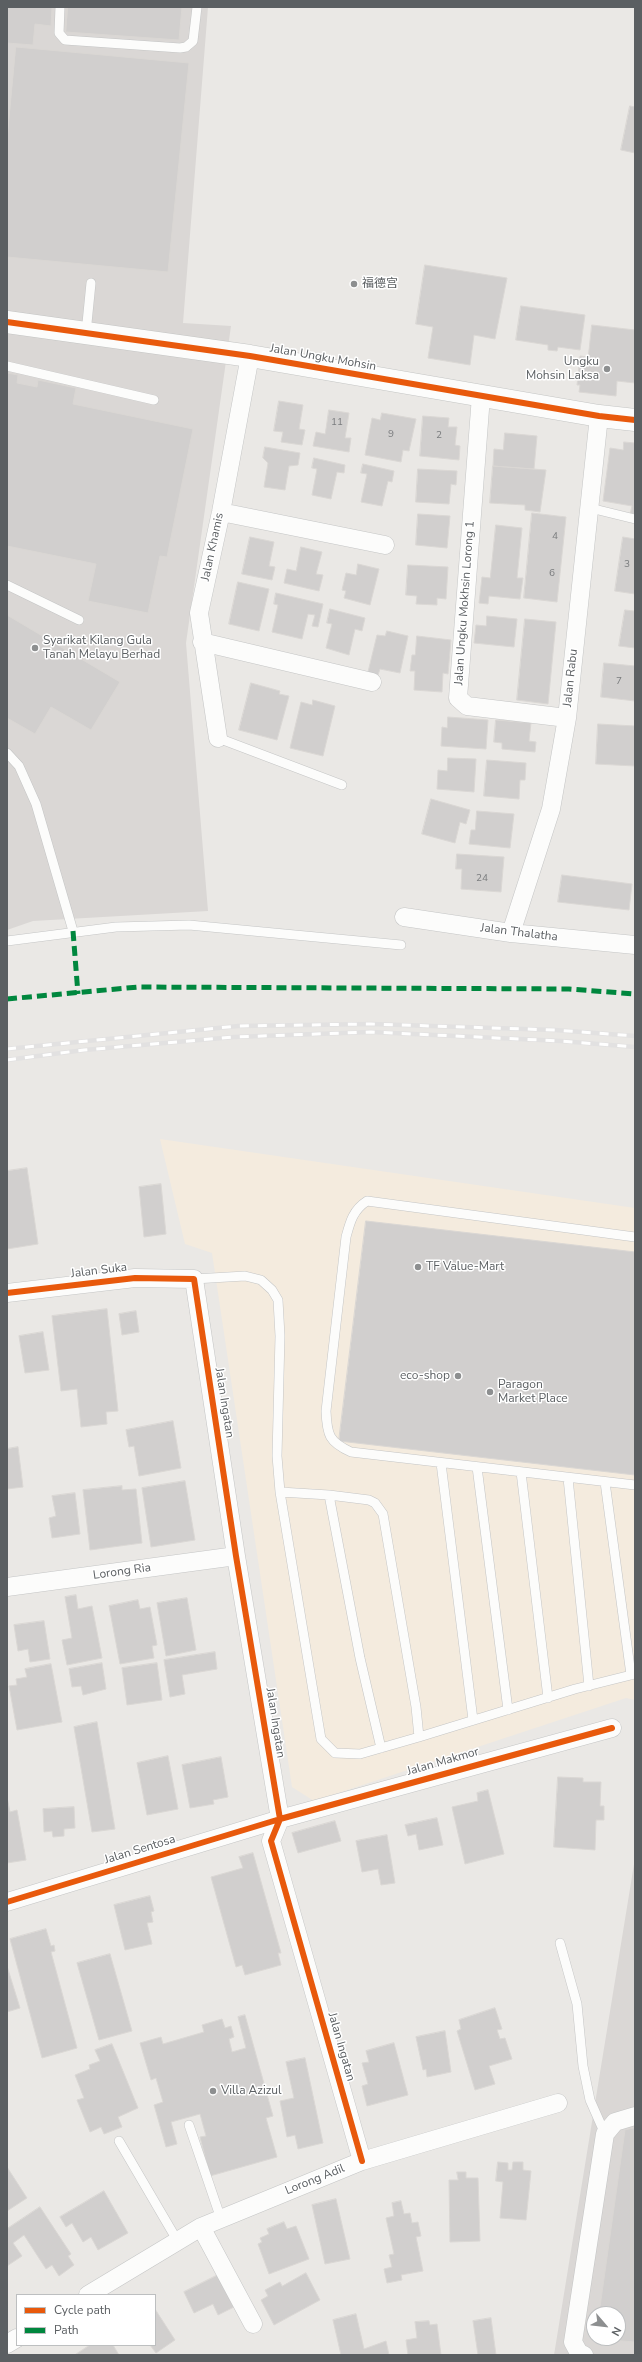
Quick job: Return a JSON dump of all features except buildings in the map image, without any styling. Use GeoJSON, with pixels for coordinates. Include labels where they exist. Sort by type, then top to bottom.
{"type":"FeatureCollection","features":[{"type":"Feature","properties":{"kind":"street","name":"Jalan Ungku Mohsin"},"geometry":{"type":"LineString","coordinates":[[7,322],[250,356],[599,416],[635,420]]}},
{"type":"Feature","properties":{"kind":"street","name":"Jalan Khamis"},"geometry":{"type":"LineString","coordinates":[[218,738],[202,642],[199,613],[221,512],[250,356]]}},
{"type":"Feature","properties":{"kind":"street","name":"Jalan Ungku Mokhsin Lorong 1"},"geometry":{"type":"LineString","coordinates":[[481,396],[458,698],[467,706],[567,718]]}},
{"type":"Feature","properties":{"kind":"street","name":"Jalan Rabu"},"geometry":{"type":"LineString","coordinates":[[511,933],[550,809],[567,718],[599,416]]}},
{"type":"Feature","properties":{"kind":"street"},"geometry":{"type":"LineString","coordinates":[[221,512],[385,544]]}},
{"type":"Feature","properties":{"kind":"street"},"geometry":{"type":"LineString","coordinates":[[202,642],[372,682]]}},
{"type":"Feature","properties":{"kind":"street","name":"Jalan Thalatha"},"geometry":{"type":"LineString","coordinates":[[404,916],[511,933],[635,945]]}},
{"type":"Feature","properties":{"kind":"street","name":"Jalan Suka"},"geometry":{"type":"LineString","coordinates":[[7,1293],[135,1278],[194,1279]]}},
{"type":"Feature","properties":{"kind":"street","name":"Jalan Ingatan"},"geometry":{"type":"LineString","coordinates":[[194,1279],[236,1556],[280,1819],[271,1841],[362,2161]]}},
{"type":"Feature","properties":{"kind":"street","name":"Lorong Ria"},"geometry":{"type":"LineString","coordinates":[[7,1587],[236,1556]]}},
{"type":"Feature","properties":{"kind":"street","name":"Jalan Makmor"},"geometry":{"type":"LineString","coordinates":[[280,1819],[612,1728]]}},
{"type":"Feature","properties":{"kind":"street","name":"Jalan Sentosa"},"geometry":{"type":"LineString","coordinates":[[7,1902],[280,1819]]}},
{"type":"Feature","properties":{"kind":"street","name":"Lorong Adil"},"geometry":{"type":"LineString","coordinates":[[90,2294],[177,2240],[201,2227],[362,2161],[558,2103]]}},
{"type":"Feature","properties":{"kind":"street"},"geometry":{"type":"LineString","coordinates":[[582,2354],[573,2342],[605,2134],[615,2122],[635,2116]]}},
{"type":"Feature","properties":{"kind":"street"},"geometry":{"type":"LineString","coordinates":[[201,2227],[253,2324]]}},
{"type":"Feature","properties":{"kind":"street"},"geometry":{"type":"LineString","coordinates":[[7,2344],[16,2339]]}},
{"type":"Feature","properties":{"kind":"lane"},"geometry":{"type":"LineString","coordinates":[[60,7],[59,33],[61,37],[70,42],[180,48],[186,47],[193,41],[197,7]]}},
{"type":"Feature","properties":{"kind":"lane"},"geometry":{"type":"LineString","coordinates":[[86,333],[91,283]]}},
{"type":"Feature","properties":{"kind":"lane"},"geometry":{"type":"LineString","coordinates":[[7,366],[154,400]]}},
{"type":"Feature","properties":{"kind":"lane"},"geometry":{"type":"LineString","coordinates":[[590,508],[635,519]]}},
{"type":"Feature","properties":{"kind":"lane"},"geometry":{"type":"LineString","coordinates":[[7,585],[79,620]]}},
{"type":"Feature","properties":{"kind":"lane"},"geometry":{"type":"LineString","coordinates":[[218,738],[342,785]]}},
{"type":"Feature","properties":{"kind":"lane"},"geometry":{"type":"LineString","coordinates":[[7,753],[19,766],[36,804],[73,931]]}},
{"type":"Feature","properties":{"kind":"lane"},"geometry":{"type":"LineString","coordinates":[[7,942],[73,931],[116,927],[190,925],[401,945]]}},
{"type":"Feature","properties":{"kind":"lane"},"geometry":{"type":"LineString","coordinates":[[635,1237],[367,1201],[358,1207],[351,1220],[346,1237],[326,1411],[327,1430],[335,1445],[351,1452],[635,1485]]}},
{"type":"Feature","properties":{"kind":"lane"},"geometry":{"type":"LineString","coordinates":[[194,1279],[245,1276],[261,1280],[272,1290],[278,1300],[280,1336],[277,1456],[280,1492],[321,1739],[335,1753],[360,1754],[589,1686],[633,1675],[605,1482]]}},
{"type":"Feature","properties":{"kind":"lane"},"geometry":{"type":"LineString","coordinates":[[441,1463],[473,1720]]}},
{"type":"Feature","properties":{"kind":"lane"},"geometry":{"type":"LineString","coordinates":[[477,1467],[508,1710]]}},
{"type":"Feature","properties":{"kind":"lane"},"geometry":{"type":"LineString","coordinates":[[521,1472],[548,1698]]}},
{"type":"Feature","properties":{"kind":"lane"},"geometry":{"type":"LineString","coordinates":[[568,1478],[589,1686]]}},
{"type":"Feature","properties":{"kind":"lane"},"geometry":{"type":"LineString","coordinates":[[280,1492],[329,1495],[369,1500],[375,1503],[383,1514],[416,1707],[419,1737]]}},
{"type":"Feature","properties":{"kind":"lane"},"geometry":{"type":"LineString","coordinates":[[329,1495],[362,1666],[381,1748]]}},
{"type":"Feature","properties":{"kind":"lane"},"geometry":{"type":"LineString","coordinates":[[560,1943],[576,2004],[583,2066],[590,2100],[605,2134]]}},
{"type":"Feature","properties":{"kind":"lane"},"geometry":{"type":"LineString","coordinates":[[189,2124],[221,2219]]}},
{"type":"Feature","properties":{"kind":"lane"},"geometry":{"type":"LineString","coordinates":[[119,2141],[177,2240]]}},
{"type":"Feature","properties":{"kind":"shaded area"},"geometry":{"type":"Polygon","coordinates":[[[7,7],[208,7],[183,323],[231,326],[186,643],[208,911],[33,921],[7,930],[7,7]]]}},
{"type":"Feature","properties":{"kind":"shaded area"},"geometry":{"type":"Polygon","coordinates":[[[160,1139],[635,1208],[635,1700],[626,1698],[314,1801],[292,1787],[212,1253],[185,1244],[160,1139]]]}},
{"type":"Feature","properties":{"kind":"shaded area"},"geometry":{"type":"Polygon","coordinates":[[[635,1858],[635,2355],[554,2355],[635,1858]]]}},
{"type":"Feature","properties":{"kind":"railway"},"geometry":{"type":"LineString","coordinates":[[7,1049],[238,1026],[371,1024],[555,1030],[635,1036]]}},
{"type":"Feature","properties":{"kind":"railway"},"geometry":{"type":"LineString","coordinates":[[7,1060],[84,1050],[234,1037],[371,1032],[561,1041],[635,1047]]}},
{"type":"Feature","properties":{"kind":"marked path"},"geometry":{"type":"LineString","coordinates":[[73,931],[78,994]]}},
{"type":"Feature","properties":{"kind":"marked path"},"geometry":{"type":"LineString","coordinates":[[7,999],[138,987],[569,989],[635,994]]}},
{"type":"Feature","properties":{"kind":"cycle path"},"geometry":{"type":"LineString","coordinates":[[7,322],[250,356],[599,416],[635,420]]}},
{"type":"Feature","properties":{"kind":"cycle path"},"geometry":{"type":"LineString","coordinates":[[7,1293],[135,1278],[194,1279],[236,1556],[280,1819],[271,1841],[362,2161]]}},
{"type":"Feature","properties":{"kind":"cycle path"},"geometry":{"type":"LineString","coordinates":[[7,1902],[280,1819],[612,1728]]}},
{"type":"Feature","properties":{"kind":"place","name":"福德宫"},"geometry":{"type":"Point","coordinates":[354,284]}},
{"type":"Feature","properties":{"kind":"place","name":"Ungku Mohsin Laksa"},"geometry":{"type":"Point","coordinates":[607,369]}},
{"type":"Feature","properties":{"kind":"place","name":"Syarikat Kilang Gula Tanah Melayu Berhad"},"geometry":{"type":"Point","coordinates":[35,648]}},
{"type":"Feature","properties":{"kind":"place","name":"TF Value-Mart"},"geometry":{"type":"Point","coordinates":[418,1267]}},
{"type":"Feature","properties":{"kind":"place","name":"eco-shop"},"geometry":{"type":"Point","coordinates":[458,1376]}},
{"type":"Feature","properties":{"kind":"place","name":"Paragon Market Place"},"geometry":{"type":"Point","coordinates":[490,1392]}},
{"type":"Feature","properties":{"kind":"place","name":"Villa Azizul"},"geometry":{"type":"Point","coordinates":[213,2091]}}]}
